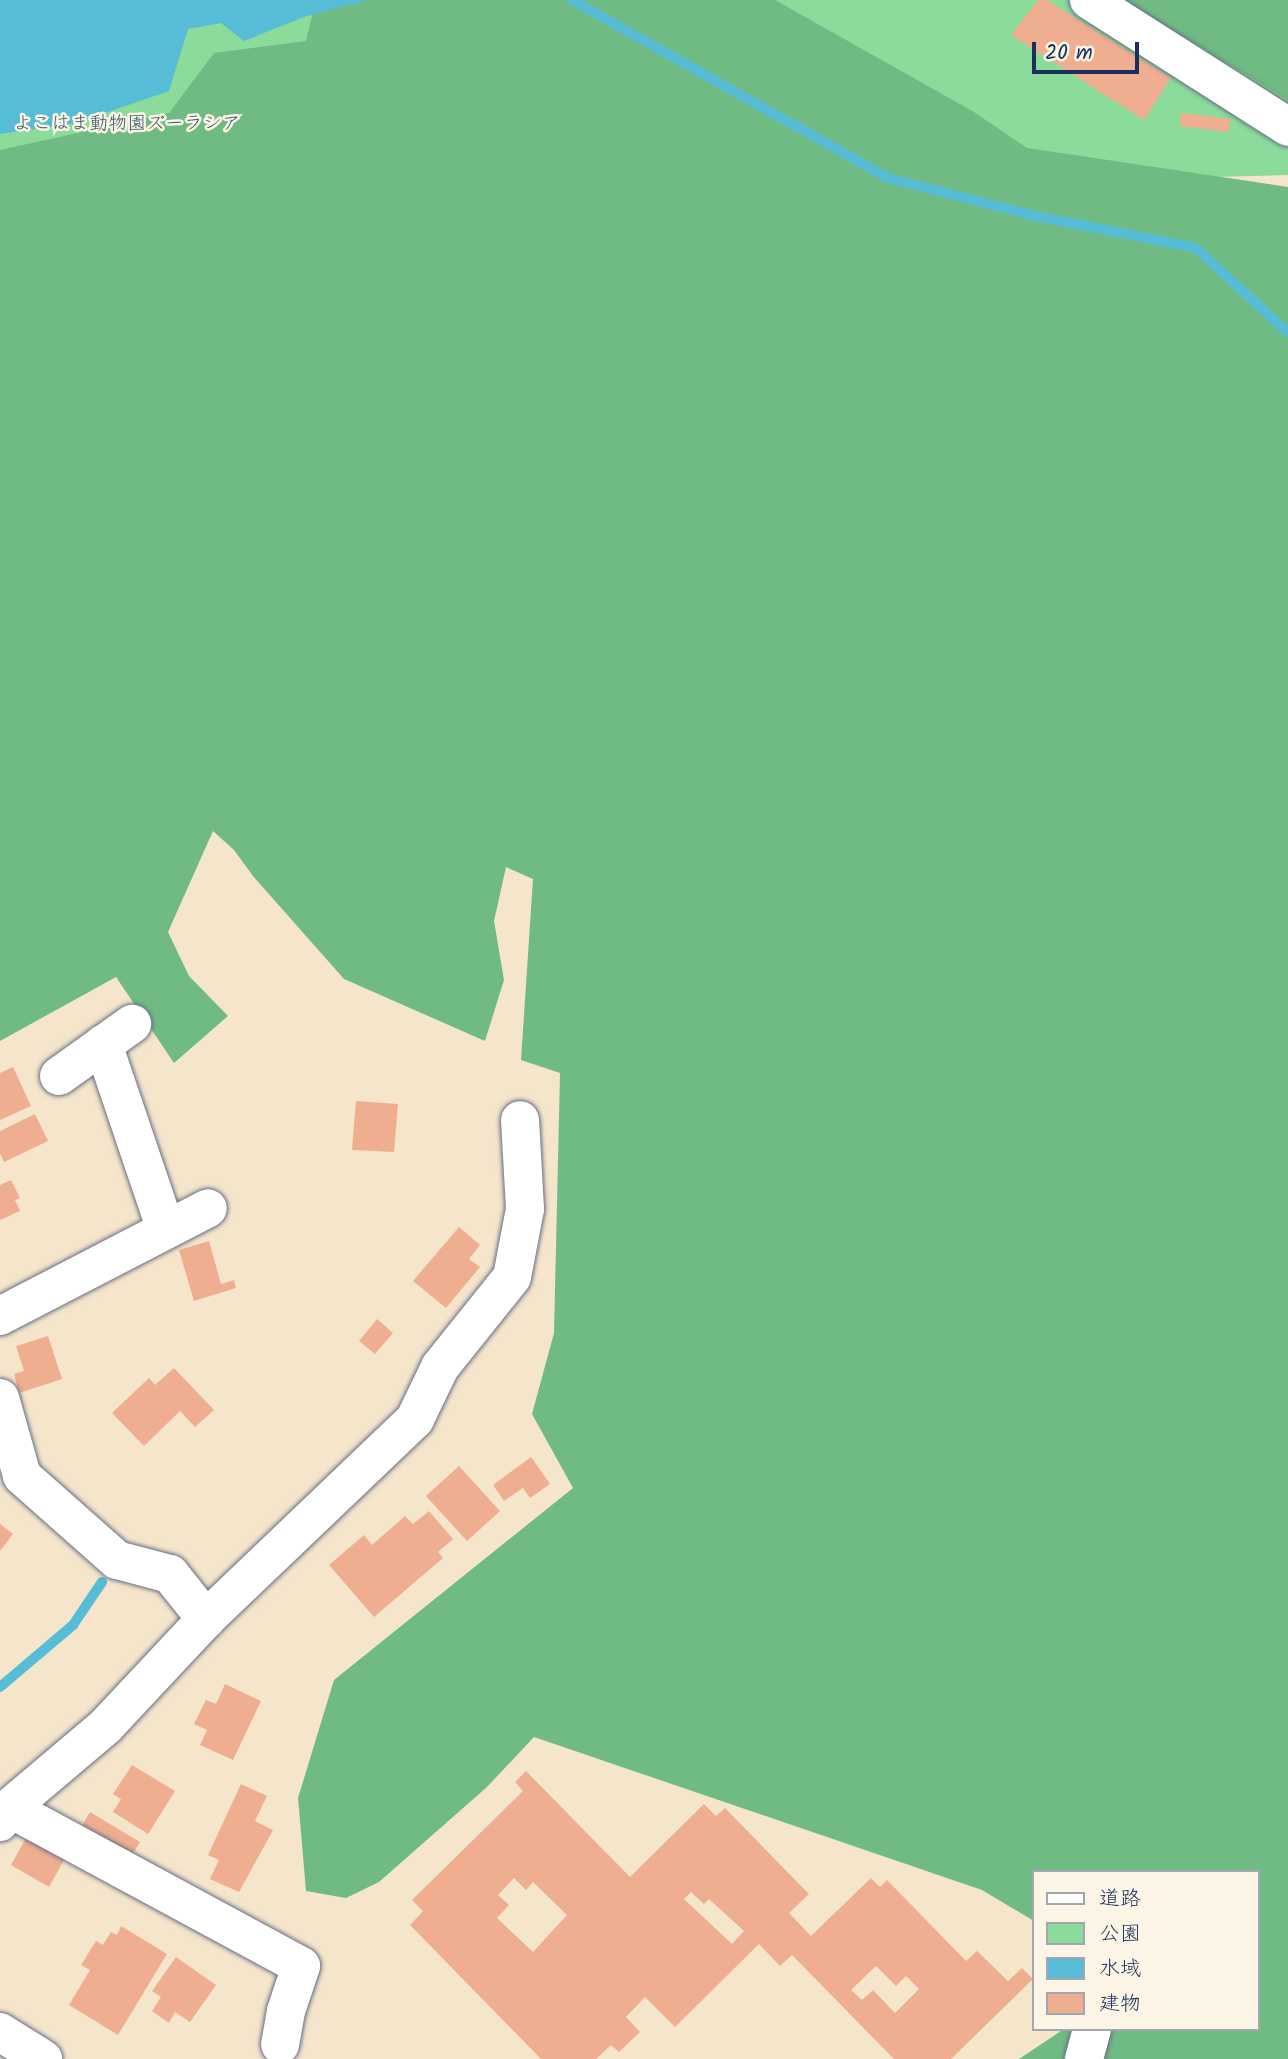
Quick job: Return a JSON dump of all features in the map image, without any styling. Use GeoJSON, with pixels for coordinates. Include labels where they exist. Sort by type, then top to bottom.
{"type":"FeatureCollection","features":[{"type":"Feature","properties":{"kind":"street"},"geometry":{"type":"LineString","coordinates":[[1089,0],[1288,127]]}},
{"type":"Feature","properties":{"kind":"street"},"geometry":{"type":"LineString","coordinates":[[59,1076],[118,1034],[166,1230]]}},
{"type":"Feature","properties":{"kind":"street"},"geometry":{"type":"LineString","coordinates":[[280,2044],[286,2011],[300,1966],[5,1815],[106,1726],[206,1619],[415,1419],[440,1367],[512,1277],[526,1209],[520,1120]]}},
{"type":"Feature","properties":{"kind":"street"},"geometry":{"type":"LineString","coordinates":[[0,1316],[208,1208]]}},
{"type":"Feature","properties":{"kind":"street"},"geometry":{"type":"LineString","coordinates":[[0,1398],[22,1476],[117,1560],[170,1574],[206,1619]]}},
{"type":"Feature","properties":{"kind":"street"},"geometry":{"type":"LineString","coordinates":[[1084,2059],[1091,2031]]}},
{"type":"Feature","properties":{"kind":"street"},"geometry":{"type":"LineString","coordinates":[[0,2032],[43,2059]]}},
{"type":"Feature","properties":{"kind":"green space","name":"よこはま動物園ズーラシア"},"geometry":{"type":"Polygon","coordinates":[[[0,0],[1288,0],[1288,175],[1096,180],[0,282],[0,0]]]}},
{"type":"Feature","properties":{"kind":"green space"},"geometry":{"type":"Polygon","coordinates":[[[316,0],[775,0],[974,112],[1027,148],[1288,187],[1288,2059],[1019,2059],[1061,2031],[1260,2031],[1260,1870],[1032,1870],[1032,1920],[982,1890],[534,1737],[487,1787],[379,1882],[346,1898],[306,1891],[298,1798],[334,1680],[573,1488],[532,1414],[554,1333],[560,1073],[521,1060],[533,879],[506,867],[494,921],[504,980],[485,1041],[344,979],[253,876],[234,850],[213,831],[168,932],[189,976],[228,1016],[174,1063],[116,977],[0,1041],[0,150],[169,113],[214,53],[306,41],[316,0]]]}},
{"type":"Feature","properties":{"kind":"green space"},"geometry":{"type":"Polygon","coordinates":[[[1118,0],[1288,0],[1288,100],[1180,35],[1118,0]]]}},
{"type":"Feature","properties":{"kind":"water"},"geometry":{"type":"Polygon","coordinates":[[[0,0],[368,0],[304,17],[244,41],[221,23],[188,29],[169,91],[76,123],[0,134],[0,0]]]}},
{"type":"Feature","properties":{"kind":"building"},"geometry":{"type":"Polygon","coordinates":[[[1038,0],[1047,0],[1171,78],[1144,120],[1011,35],[1038,0]]]}},
{"type":"Feature","properties":{"kind":"building"},"geometry":{"type":"Polygon","coordinates":[[[1181,113],[1231,119],[1228,132],[1179,126],[1181,113]]]}},
{"type":"Feature","properties":{"kind":"building"},"geometry":{"type":"Polygon","coordinates":[[[13,1067],[31,1106],[0,1120],[0,1073],[13,1067]]]}},
{"type":"Feature","properties":{"kind":"building"},"geometry":{"type":"Polygon","coordinates":[[[356,1101],[398,1104],[394,1152],[352,1150],[356,1101]]]}},
{"type":"Feature","properties":{"kind":"building"},"geometry":{"type":"Polygon","coordinates":[[[35,1114],[48,1141],[4,1162],[0,1153],[0,1131],[35,1114]]]}},
{"type":"Feature","properties":{"kind":"building"},"geometry":{"type":"Polygon","coordinates":[[[11,1180],[20,1198],[15,1200],[20,1211],[0,1220],[0,1185],[11,1180]]]}},
{"type":"Feature","properties":{"kind":"building"},"geometry":{"type":"Polygon","coordinates":[[[459,1227],[480,1245],[469,1259],[480,1267],[446,1308],[413,1281],[459,1227]]]}},
{"type":"Feature","properties":{"kind":"building"},"geometry":{"type":"Polygon","coordinates":[[[209,1241],[221,1284],[234,1280],[236,1288],[194,1301],[179,1250],[209,1241]]]}},
{"type":"Feature","properties":{"kind":"building"},"geometry":{"type":"Polygon","coordinates":[[[377,1319],[393,1333],[375,1354],[359,1341],[377,1319]]]}},
{"type":"Feature","properties":{"kind":"building"},"geometry":{"type":"Polygon","coordinates":[[[48,1336],[62,1379],[19,1393],[14,1374],[24,1371],[16,1346],[48,1336]]]}},
{"type":"Feature","properties":{"kind":"building"},"geometry":{"type":"Polygon","coordinates":[[[174,1368],[214,1410],[195,1427],[180,1411],[144,1446],[112,1413],[149,1378],[155,1385],[174,1368]]]}},
{"type":"Feature","properties":{"kind":"building"},"geometry":{"type":"Polygon","coordinates":[[[531,1457],[550,1484],[530,1498],[523,1488],[504,1501],[493,1485],[531,1457]]]}},
{"type":"Feature","properties":{"kind":"building"},"geometry":{"type":"Polygon","coordinates":[[[459,1466],[500,1511],[467,1541],[426,1496],[459,1466]]]}},
{"type":"Feature","properties":{"kind":"building"},"geometry":{"type":"Polygon","coordinates":[[[429,1511],[453,1539],[438,1552],[443,1558],[374,1617],[329,1565],[364,1535],[372,1545],[405,1516],[413,1524],[429,1511]]]}},
{"type":"Feature","properties":{"kind":"building"},"geometry":{"type":"Polygon","coordinates":[[[0,1524],[13,1534],[0,1551],[0,1524]]]}},
{"type":"Feature","properties":{"kind":"building"},"geometry":{"type":"Polygon","coordinates":[[[225,1684],[261,1701],[233,1760],[200,1745],[207,1730],[194,1724],[206,1700],[216,1704],[225,1684]]]}},
{"type":"Feature","properties":{"kind":"building"},"geometry":{"type":"Polygon","coordinates":[[[132,1765],[175,1791],[148,1834],[113,1812],[121,1799],[113,1794],[132,1765]]]}},
{"type":"Feature","properties":{"kind":"building"},"geometry":{"type":"Polygon","coordinates":[[[526,1771],[630,1877],[704,1804],[716,1816],[725,1808],[809,1894],[789,1913],[811,1936],[871,1878],[880,1887],[887,1880],[966,1961],[977,1951],[1008,1981],[1022,1968],[1032,1980],[951,2059],[894,2059],[792,1955],[780,1966],[759,1944],[675,2027],[645,1997],[626,2017],[640,2032],[619,2052],[611,2045],[596,2059],[541,2059],[410,1925],[423,1911],[412,1900],[523,1791],[515,1782],[526,1771]],[[514,1878],[498,1895],[509,1905],[497,1918],[533,1952],[567,1915],[533,1882],[526,1890],[514,1878]],[[691,1892],[684,1899],[732,1944],[744,1931],[709,1899],[704,1904],[691,1892]],[[876,1966],[851,1990],[862,2000],[873,1990],[895,2013],[919,1989],[906,1976],[896,1986],[876,1966]]]}},
{"type":"Feature","properties":{"kind":"building"},"geometry":{"type":"Polygon","coordinates":[[[241,1784],[267,1796],[255,1821],[273,1830],[239,1892],[210,1879],[219,1860],[208,1855],[241,1784]]]}},
{"type":"Feature","properties":{"kind":"building"},"geometry":{"type":"Polygon","coordinates":[[[90,1812],[140,1842],[127,1864],[77,1834],[90,1812]]]}},
{"type":"Feature","properties":{"kind":"building"},"geometry":{"type":"Polygon","coordinates":[[[26,1838],[64,1860],[49,1887],[11,1865],[26,1838]]]}},
{"type":"Feature","properties":{"kind":"building"},"geometry":{"type":"Polygon","coordinates":[[[121,1926],[167,1954],[118,2035],[69,2005],[90,1970],[81,1965],[96,1941],[103,1945],[111,1932],[117,1935],[121,1926]]]}},
{"type":"Feature","properties":{"kind":"building"},"geometry":{"type":"Polygon","coordinates":[[[176,1957],[216,1985],[190,2022],[175,2012],[169,2023],[152,2011],[161,1997],[152,1991],[176,1957]]]}},
{"type":"Feature","properties":{"kind":"waterway"},"geometry":{"type":"LineString","coordinates":[[572,0],[888,178],[1035,216],[1196,248],[1288,333]]}},
{"type":"Feature","properties":{"kind":"waterway"},"geometry":{"type":"LineString","coordinates":[[0,1687],[73,1625],[102,1582]]}}]}
